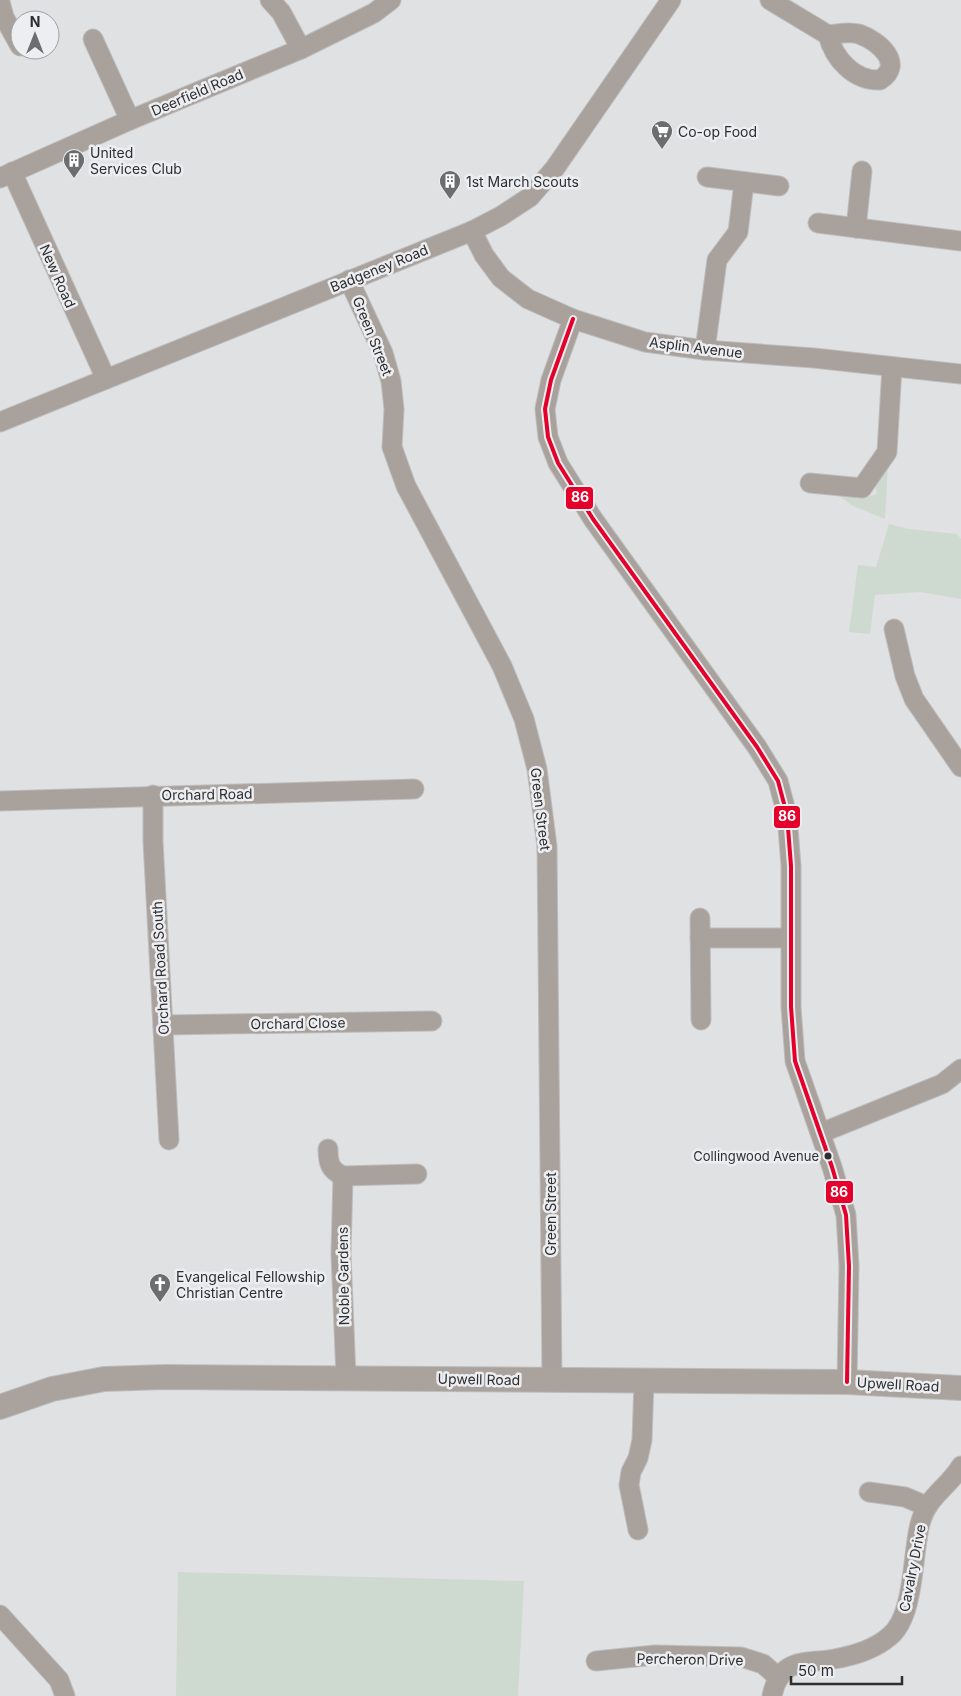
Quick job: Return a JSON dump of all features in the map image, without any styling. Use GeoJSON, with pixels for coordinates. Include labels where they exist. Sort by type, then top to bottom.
{"type":"FeatureCollection","features":[{"type":"Feature","properties":{"kind":"main road","name":"Upwell Road"},"geometry":{"type":"LineString","coordinates":[[0,1407],[52,1389],[104,1379],[346,1377],[847,1382],[961,1388]]}},
{"type":"Feature","properties":{"kind":"street"},"geometry":{"type":"LineString","coordinates":[[270,0],[281,12],[301,49]]}},
{"type":"Feature","properties":{"kind":"street","name":"Deerfield Road"},"geometry":{"type":"LineString","coordinates":[[6,175],[130,120],[301,49],[374,13],[391,0]]}},
{"type":"Feature","properties":{"kind":"street","name":"Badgeney Road"},"geometry":{"type":"LineString","coordinates":[[0,422],[472,231],[501,216],[530,197],[555,168],[671,0]]}},
{"type":"Feature","properties":{"kind":"street"},"geometry":{"type":"LineString","coordinates":[[770,0],[828,35]]}},
{"type":"Feature","properties":{"kind":"street"},"geometry":{"type":"LineString","coordinates":[[1,13],[10,29]]}},
{"type":"Feature","properties":{"kind":"street"},"geometry":{"type":"LineString","coordinates":[[93,39],[130,120]]}},
{"type":"Feature","properties":{"kind":"street"},"geometry":{"type":"LineString","coordinates":[[856,228],[862,171]]}},
{"type":"Feature","properties":{"kind":"street","name":"New Road"},"geometry":{"type":"LineString","coordinates":[[6,175],[106,379]]}},
{"type":"Feature","properties":{"kind":"street"},"geometry":{"type":"LineString","coordinates":[[706,177],[780,186]]}},
{"type":"Feature","properties":{"kind":"street"},"geometry":{"type":"LineString","coordinates":[[705,350],[717,260],[738,232],[744,183]]}},
{"type":"Feature","properties":{"kind":"street"},"geometry":{"type":"LineString","coordinates":[[818,223],[961,241]]}},
{"type":"Feature","properties":{"kind":"street","name":"Asplin Avenue"},"geometry":{"type":"LineString","coordinates":[[472,231],[484,255],[501,278],[528,299],[573,319],[645,342],[705,350],[814,358],[961,374]]}},
{"type":"Feature","properties":{"kind":"street","name":"Green Street"},"geometry":{"type":"LineString","coordinates":[[349,280],[383,353],[391,382],[394,409],[392,447],[406,486],[502,666],[524,719],[537,769],[547,846],[552,1380]]}},
{"type":"Feature","properties":{"kind":"street"},"geometry":{"type":"LineString","coordinates":[[573,319],[550,380],[545,408],[548,437],[558,462],[593,519],[757,747],[778,781],[787,815],[791,866],[789,938],[795,1061],[821,1133],[846,1215],[849,1266],[847,1382]]}},
{"type":"Feature","properties":{"kind":"street"},"geometry":{"type":"LineString","coordinates":[[810,483],[862,488],[887,452],[892,367]]}},
{"type":"Feature","properties":{"kind":"street"},"geometry":{"type":"LineString","coordinates":[[894,629],[905,676],[914,699],[961,767]]}},
{"type":"Feature","properties":{"kind":"street","name":"Orchard Road"},"geometry":{"type":"LineString","coordinates":[[0,800],[414,789]]}},
{"type":"Feature","properties":{"kind":"street","name":"Orchard Road South"},"geometry":{"type":"LineString","coordinates":[[153,795],[153,841],[169,1140]]}},
{"type":"Feature","properties":{"kind":"street"},"geometry":{"type":"LineString","coordinates":[[700,918],[701,1020]]}},
{"type":"Feature","properties":{"kind":"street"},"geometry":{"type":"LineString","coordinates":[[700,938],[789,938]]}},
{"type":"Feature","properties":{"kind":"street","name":"Orchard Close"},"geometry":{"type":"LineString","coordinates":[[163,1025],[432,1021]]}},
{"type":"Feature","properties":{"kind":"street"},"geometry":{"type":"LineString","coordinates":[[821,1133],[942,1084],[961,1069]]}},
{"type":"Feature","properties":{"kind":"street"},"geometry":{"type":"LineString","coordinates":[[328,1149],[328,1162],[334,1172],[343,1176],[417,1174]]}},
{"type":"Feature","properties":{"kind":"street","name":"Noble Gardens"},"geometry":{"type":"LineString","coordinates":[[343,1176],[341,1254],[346,1377]]}},
{"type":"Feature","properties":{"kind":"street"},"geometry":{"type":"LineString","coordinates":[[638,1530],[630,1485],[631,1472],[638,1458],[642,1440],[644,1381]]}},
{"type":"Feature","properties":{"kind":"street","name":"Cavalry Drive"},"geometry":{"type":"LineString","coordinates":[[779,1678],[788,1668],[806,1661],[833,1659],[864,1651],[890,1636],[900,1621],[906,1606],[920,1524],[926,1506],[955,1476],[961,1466]]}},
{"type":"Feature","properties":{"kind":"street","name":"Cavalry Drive"},"geometry":{"type":"LineString","coordinates":[[869,1492],[905,1497],[926,1506]]}},
{"type":"Feature","properties":{"kind":"street"},"geometry":{"type":"LineString","coordinates":[[0,1616],[59,1680],[65,1696]]}},
{"type":"Feature","properties":{"kind":"street","name":"Percheron Drive"},"geometry":{"type":"LineString","coordinates":[[596,1661],[655,1655],[741,1657],[763,1664],[779,1678]]}},
{"type":"Feature","properties":{"kind":"street"},"geometry":{"type":"LineString","coordinates":[[772,1696],[779,1678]]}},
{"type":"Feature","properties":{"kind":"shaded area"},"geometry":{"type":"Polygon","coordinates":[[[888,464],[885,519],[853,506],[838,495],[858,494],[865,498],[877,494],[875,485],[888,464]]]}},
{"type":"Feature","properties":{"kind":"shaded area"},"geometry":{"type":"Polygon","coordinates":[[[889,524],[909,529],[957,534],[961,539],[961,599],[920,592],[875,595],[870,634],[849,632],[858,565],[876,567],[889,524]]]}},
{"type":"Feature","properties":{"kind":"shaded area"},"geometry":{"type":"Polygon","coordinates":[[[178,1572],[524,1581],[518,1696],[176,1696],[178,1572]]]}},
{"type":"Feature","properties":{"kind":"transit line","name":"86"},"geometry":{"type":"LineString","coordinates":[[573,319],[551,380],[545,409],[548,437],[558,463],[593,519],[757,747],[778,781],[787,815],[791,866],[791,1007],[795,1061],[832,1167],[846,1215],[849,1266],[847,1382]]}},
{"type":"Feature","properties":{"kind":"place","name":"Co-op Food"},"geometry":{"type":"Point","coordinates":[662,150]}},
{"type":"Feature","properties":{"kind":"place","name":"United Services Club"},"geometry":{"type":"Point","coordinates":[74,179]}},
{"type":"Feature","properties":{"kind":"place","name":"1st March Scouts"},"geometry":{"type":"Point","coordinates":[450,200]}},
{"type":"Feature","properties":{"kind":"place","name":"Collingwood Avenue"},"geometry":{"type":"Point","coordinates":[828,1156]}},
{"type":"Feature","properties":{"kind":"place","name":"Evangelical Fellowship Christian Centre"},"geometry":{"type":"Point","coordinates":[160,1303]}}]}
